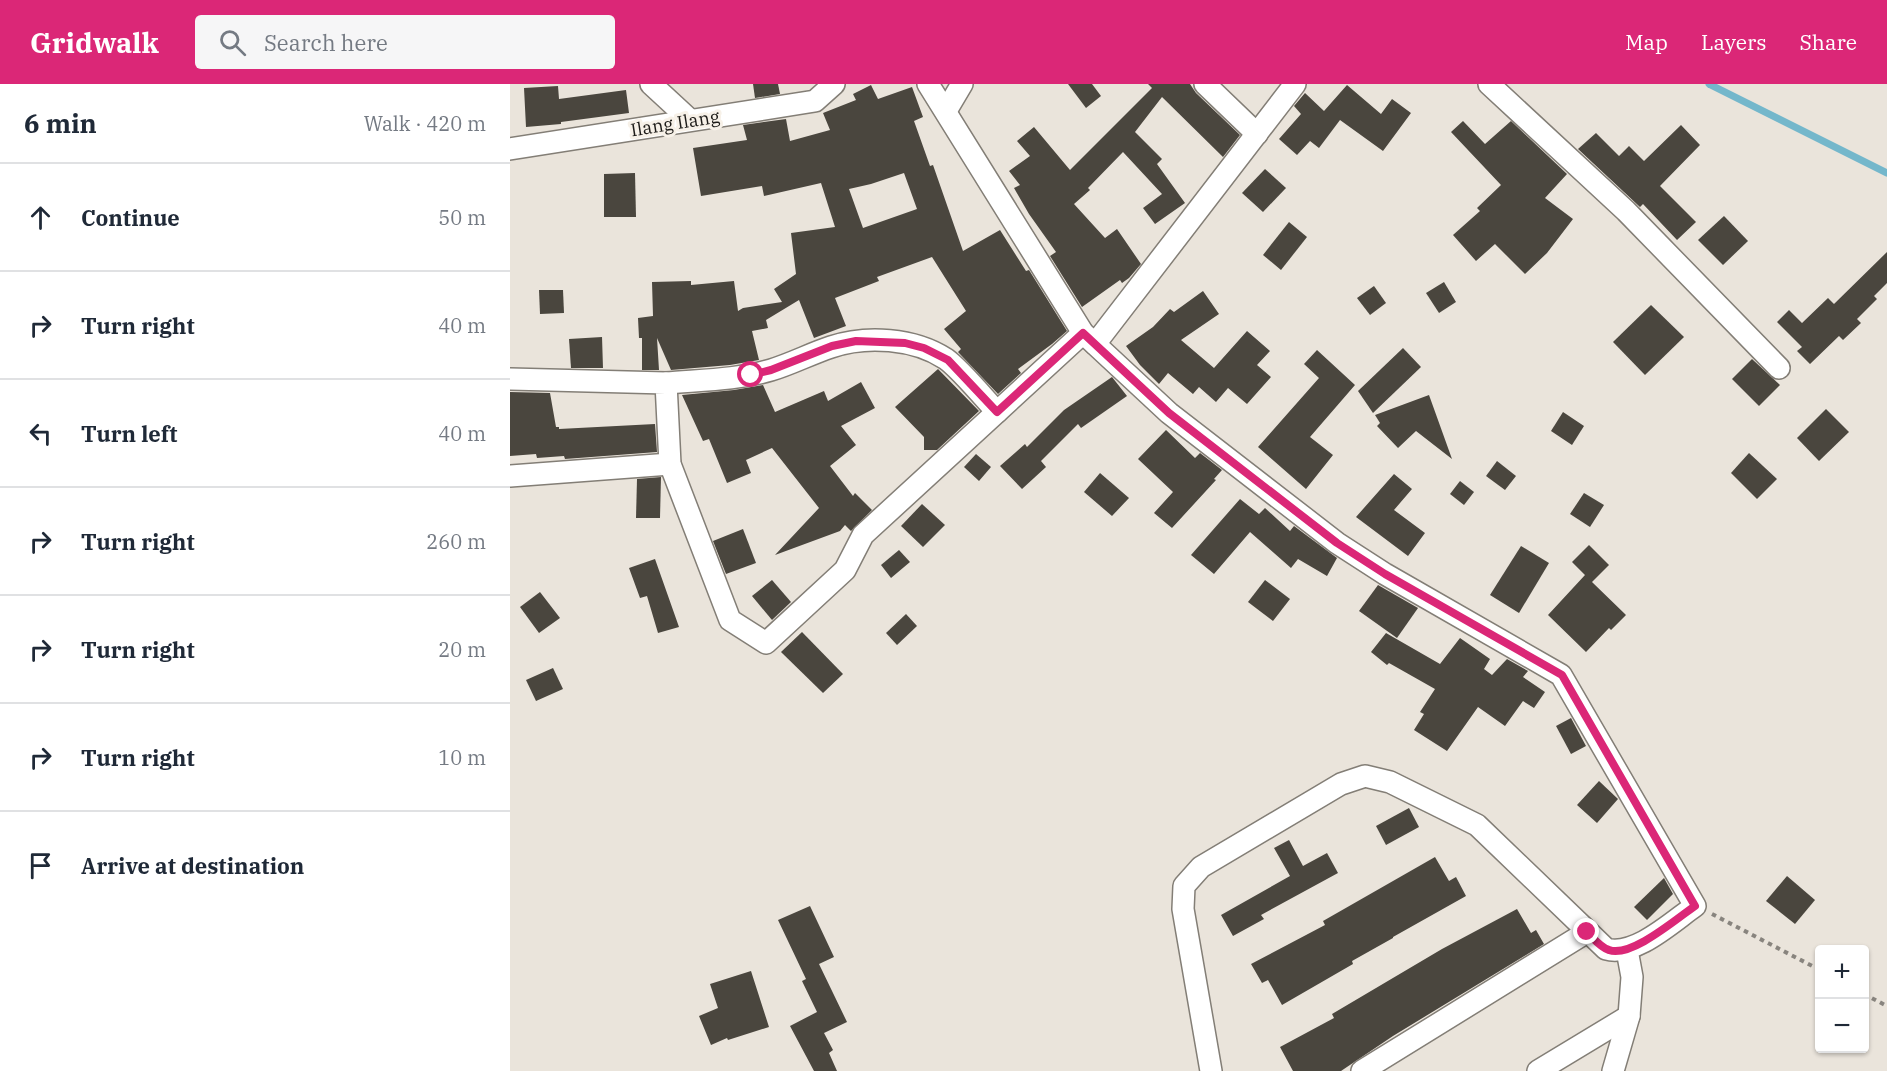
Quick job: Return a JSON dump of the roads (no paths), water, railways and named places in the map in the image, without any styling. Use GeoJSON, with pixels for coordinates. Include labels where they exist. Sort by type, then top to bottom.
{"type":"FeatureCollection","features":[{"type":"Feature","properties":{"kind":"street"},"geometry":{"type":"LineString","coordinates":[[651,84],[690,120]]}},
{"type":"Feature","properties":{"kind":"street","name":"Ilang Ilang"},"geometry":{"type":"LineString","coordinates":[[510,149],[815,101],[834,84]]}},
{"type":"Feature","properties":{"kind":"street"},"geometry":{"type":"LineString","coordinates":[[928,84],[1089,338],[1169,413],[1337,543],[1385,574],[1562,675],[1695,906],[1627,950],[1615,952],[1606,950],[1478,825],[1390,782],[1365,776],[1341,784],[1201,867],[1185,885],[1184,909],[1211,1071]]}},
{"type":"Feature","properties":{"kind":"street"},"geometry":{"type":"LineString","coordinates":[[946,111],[962,84]]}},
{"type":"Feature","properties":{"kind":"street"},"geometry":{"type":"LineString","coordinates":[[1205,84],[1257,134]]}},
{"type":"Feature","properties":{"kind":"street"},"geometry":{"type":"LineString","coordinates":[[666,383],[670,464],[730,620],[765,643],[845,570],[863,535],[997,412],[1089,338],[1257,134],[1295,84]]}},
{"type":"Feature","properties":{"kind":"street"},"geometry":{"type":"LineString","coordinates":[[1489,84],[1626,211],[1779,368]]}},
{"type":"Feature","properties":{"kind":"street"},"geometry":{"type":"LineString","coordinates":[[510,379],[666,383],[751,375],[771,370],[832,346],[856,341],[905,343],[924,348],[948,360],[997,412]]}},
{"type":"Feature","properties":{"kind":"street"},"geometry":{"type":"LineString","coordinates":[[510,476],[670,464]]}},
{"type":"Feature","properties":{"kind":"street"},"geometry":{"type":"LineString","coordinates":[[1362,1071],[1587,932]]}},
{"type":"Feature","properties":{"kind":"street"},"geometry":{"type":"LineString","coordinates":[[1613,1071],[1629,1016],[1632,977],[1627,950]]}},
{"type":"Feature","properties":{"kind":"street"},"geometry":{"type":"LineString","coordinates":[[1538,1071],[1629,1016]]}},
{"type":"Feature","properties":{"kind":"waterway"},"geometry":{"type":"LineString","coordinates":[[1709,84],[1887,173]]}}]}
